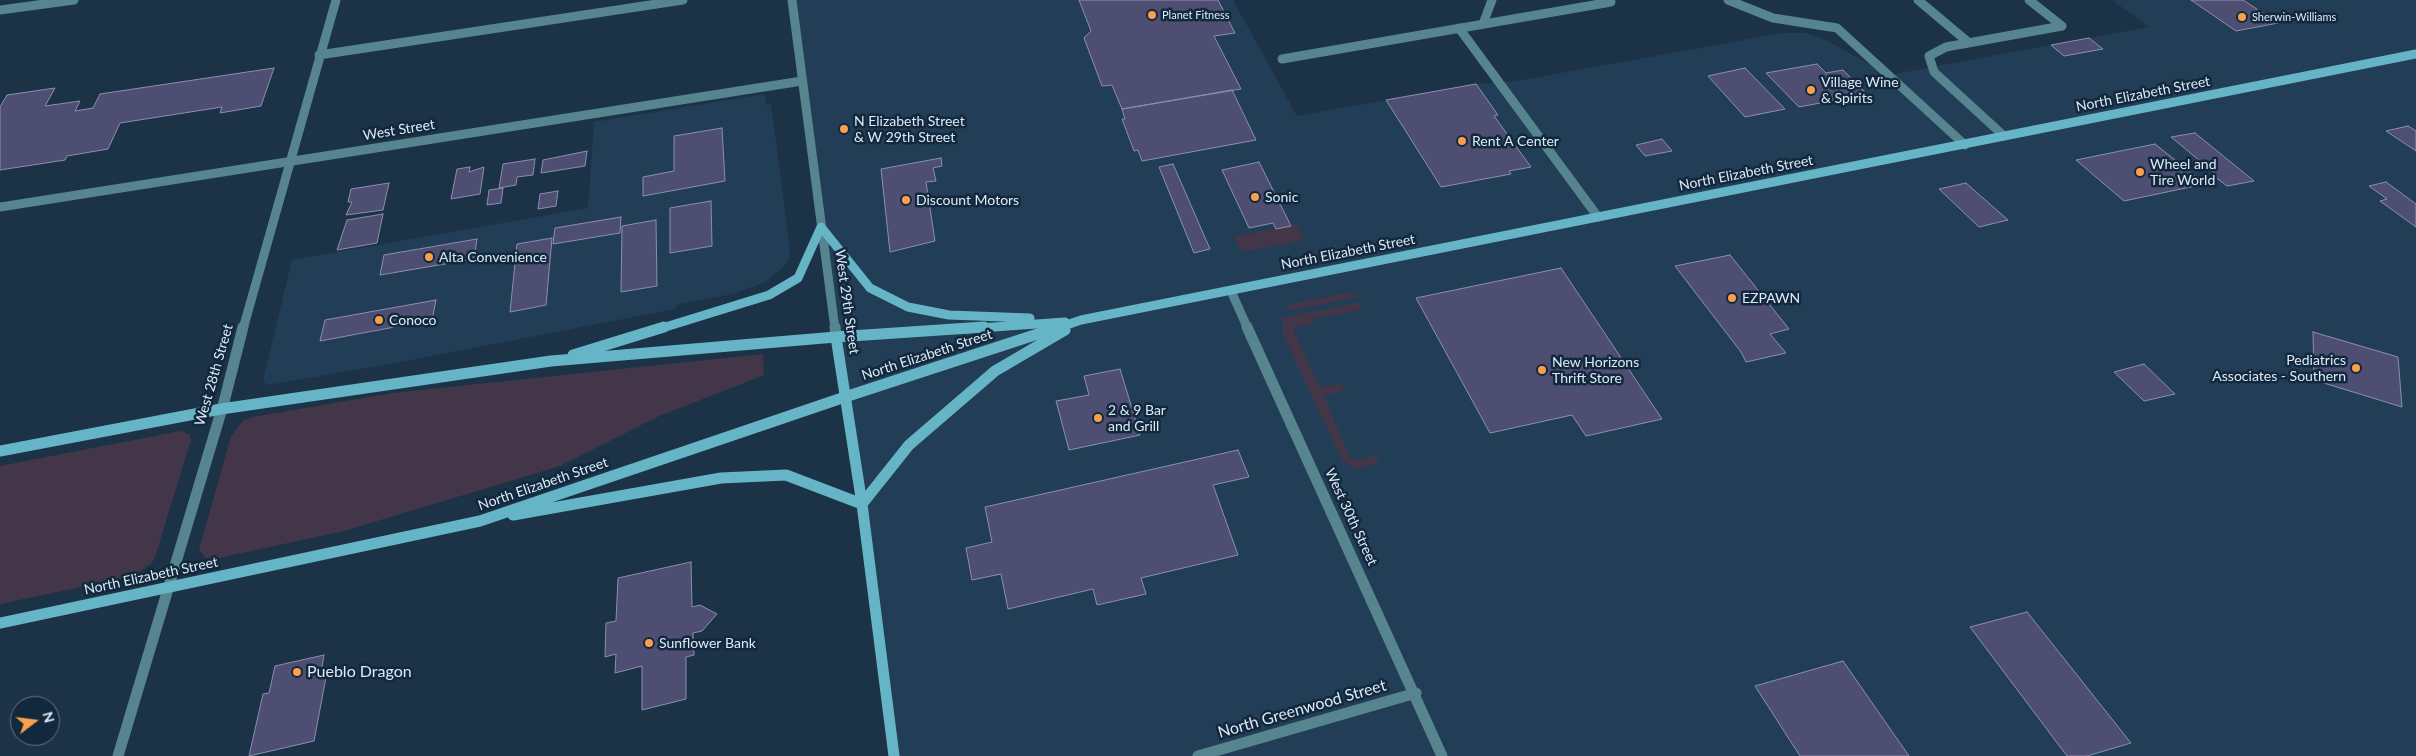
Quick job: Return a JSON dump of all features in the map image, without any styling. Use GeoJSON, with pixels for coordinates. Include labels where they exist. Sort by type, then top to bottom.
{"type":"FeatureCollection","features":[{"type":"Feature","properties":{"kind":"main road","name":"North Elizabeth Street"},"geometry":{"type":"LineString","coordinates":[[0,623],[480,521],[845,397],[1081,320],[2416,54]]}},
{"type":"Feature","properties":{"kind":"main road"},"geometry":{"type":"LineString","coordinates":[[551,361],[769,295],[798,278],[821,227],[870,288],[908,307],[949,315],[1081,320]]}},
{"type":"Feature","properties":{"kind":"main road","name":"North Elizabeth Street"},"geometry":{"type":"LineString","coordinates":[[0,451],[221,409],[551,361],[836,337],[1081,320]]}},
{"type":"Feature","properties":{"kind":"main road"},"geometry":{"type":"LineString","coordinates":[[480,521],[721,478],[786,475],[862,504],[909,446],[995,371],[1081,320]]}},
{"type":"Feature","properties":{"kind":"main road","name":"West 29th Street"},"geometry":{"type":"LineString","coordinates":[[836,337],[862,504],[894,756]]}},
{"type":"Feature","properties":{"kind":"street"},"geometry":{"type":"LineString","coordinates":[[0,10],[74,0]]}},
{"type":"Feature","properties":{"kind":"street","name":"West 28th Street"},"geometry":{"type":"LineString","coordinates":[[118,756],[221,409],[336,0]]}},
{"type":"Feature","properties":{"kind":"street"},"geometry":{"type":"LineString","coordinates":[[319,55],[683,0]]}},
{"type":"Feature","properties":{"kind":"street","name":"West 29th Street"},"geometry":{"type":"LineString","coordinates":[[792,0],[836,337]]}},
{"type":"Feature","properties":{"kind":"street"},"geometry":{"type":"LineString","coordinates":[[1483,24],[1492,0]]}},
{"type":"Feature","properties":{"kind":"street"},"geometry":{"type":"LineString","coordinates":[[1728,0],[1773,18],[1837,28],[1965,144]]}},
{"type":"Feature","properties":{"kind":"street"},"geometry":{"type":"LineString","coordinates":[[1918,0],[1968,42]]}},
{"type":"Feature","properties":{"kind":"street"},"geometry":{"type":"LineString","coordinates":[[2004,136],[1934,72],[1929,56],[1946,47],[1968,42],[2062,26],[2029,0]]}},
{"type":"Feature","properties":{"kind":"street"},"geometry":{"type":"LineString","coordinates":[[1282,59],[1611,2]]}},
{"type":"Feature","properties":{"kind":"street"},"geometry":{"type":"LineString","coordinates":[[1459,28],[1598,218]]}},
{"type":"Feature","properties":{"kind":"street","name":"West Street"},"geometry":{"type":"LineString","coordinates":[[0,207],[802,81]]}},
{"type":"Feature","properties":{"kind":"street","name":"West 30th Street"},"geometry":{"type":"LineString","coordinates":[[1231,290],[1416,693],[1442,756]]}},
{"type":"Feature","properties":{"kind":"street","name":"North Greenwood Street"},"geometry":{"type":"LineString","coordinates":[[1198,756],[1416,693]]}},
{"type":"Feature","properties":{"kind":"shaded area"},"geometry":{"type":"Polygon","coordinates":[[[791,0],[1233,0],[1297,116],[1476,84],[1516,81],[1783,33],[1806,33],[1826,40],[1889,75],[2149,27],[2112,0],[2416,0],[2416,756],[894,756],[791,0]]]}},
{"type":"Feature","properties":{"kind":"shaded area"},"geometry":{"type":"Polygon","coordinates":[[[765,94],[766,105],[771,104],[790,249],[789,258],[783,267],[766,282],[733,294],[677,304],[675,309],[390,364],[267,385],[263,380],[292,260],[588,208],[594,122],[765,94]]]}},
{"type":"Feature","properties":{"kind":"shaded area"},"geometry":{"type":"Polygon","coordinates":[[[1295,224],[1305,240],[1242,252],[1234,237],[1295,224]]]}},
{"type":"Feature","properties":{"kind":"shaded area"},"geometry":{"type":"Polygon","coordinates":[[[1351,292],[1360,297],[1289,311],[1288,309],[1290,304],[1351,292]]]}},
{"type":"Feature","properties":{"kind":"shaded area"},"geometry":{"type":"Polygon","coordinates":[[[1362,302],[1359,310],[1313,319],[1313,323],[1293,329],[1319,386],[1339,384],[1345,386],[1342,391],[1324,396],[1351,459],[1375,456],[1379,459],[1376,464],[1353,470],[1348,463],[1343,462],[1283,335],[1282,318],[1362,302]]]}},
{"type":"Feature","properties":{"kind":"shaded area"},"geometry":{"type":"Polygon","coordinates":[[[763,354],[764,375],[657,417],[560,466],[344,531],[214,559],[206,558],[199,550],[231,436],[243,421],[253,417],[392,393],[763,354]]]}},
{"type":"Feature","properties":{"kind":"shaded area"},"geometry":{"type":"Polygon","coordinates":[[[180,431],[190,435],[191,440],[154,560],[149,565],[133,576],[0,604],[0,466],[180,431]]]}},
{"type":"Feature","properties":{"kind":"building"},"geometry":{"type":"Polygon","coordinates":[[[1079,0],[1218,0],[1235,33],[1214,36],[1241,89],[1122,109],[1112,85],[1102,86],[1084,38],[1091,31],[1079,0]]]}},
{"type":"Feature","properties":{"kind":"building","name":"Sherwin-Williams"},"geometry":{"type":"Polygon","coordinates":[[[2191,0],[2243,0],[2278,23],[2236,31],[2191,0]]]}},
{"type":"Feature","properties":{"kind":"building"},"geometry":{"type":"Polygon","coordinates":[[[2089,38],[2103,49],[2064,56],[2051,45],[2089,38]]]}},
{"type":"Feature","properties":{"kind":"building"},"geometry":{"type":"Polygon","coordinates":[[[1817,64],[1826,73],[1843,70],[1867,94],[1799,107],[1766,73],[1817,64]]]}},
{"type":"Feature","properties":{"kind":"building"},"geometry":{"type":"Polygon","coordinates":[[[274,68],[261,106],[220,113],[222,107],[120,123],[108,149],[67,156],[65,160],[0,170],[0,107],[7,95],[55,88],[45,106],[80,101],[75,111],[93,108],[100,94],[274,68]]]}},
{"type":"Feature","properties":{"kind":"building"},"geometry":{"type":"Polygon","coordinates":[[[1745,68],[1785,109],[1745,117],[1708,76],[1745,68]]]}},
{"type":"Feature","properties":{"kind":"building","name":"Rent A Center"},"geometry":{"type":"Polygon","coordinates":[[[1476,84],[1498,115],[1494,116],[1531,167],[1509,171],[1511,174],[1441,187],[1386,100],[1476,84]]]}},
{"type":"Feature","properties":{"kind":"building"},"geometry":{"type":"Polygon","coordinates":[[[1232,90],[1256,140],[1142,161],[1138,150],[1134,151],[1122,119],[1125,119],[1122,109],[1232,90]]]}},
{"type":"Feature","properties":{"kind":"building"},"geometry":{"type":"Polygon","coordinates":[[[2408,126],[2416,131],[2416,151],[2386,131],[2408,126]]]}},
{"type":"Feature","properties":{"kind":"building"},"geometry":{"type":"Polygon","coordinates":[[[722,128],[725,181],[643,196],[643,177],[674,171],[674,136],[722,128]]]}},
{"type":"Feature","properties":{"kind":"building"},"geometry":{"type":"Polygon","coordinates":[[[2195,133],[2254,181],[2227,186],[2214,176],[2217,175],[2171,137],[2195,133]]]}},
{"type":"Feature","properties":{"kind":"building"},"geometry":{"type":"Polygon","coordinates":[[[1662,139],[1672,151],[1645,156],[1636,145],[1662,139]]]}},
{"type":"Feature","properties":{"kind":"building","name":"Wheel and Tire World"},"geometry":{"type":"Polygon","coordinates":[[[2155,144],[2205,184],[2124,201],[2076,160],[2155,144]]]}},
{"type":"Feature","properties":{"kind":"building"},"geometry":{"type":"Polygon","coordinates":[[[587,151],[585,166],[541,173],[543,160],[587,151]]]}},
{"type":"Feature","properties":{"kind":"building","name":"Discount Motors"},"geometry":{"type":"Polygon","coordinates":[[[941,158],[942,166],[933,168],[936,181],[926,182],[935,241],[890,252],[881,169],[941,158]]]}},
{"type":"Feature","properties":{"kind":"building"},"geometry":{"type":"Polygon","coordinates":[[[535,159],[533,175],[517,177],[516,185],[499,188],[503,164],[535,159]]]}},
{"type":"Feature","properties":{"kind":"building","name":"Sonic"},"geometry":{"type":"Polygon","coordinates":[[[1259,162],[1291,226],[1276,229],[1273,223],[1249,228],[1222,170],[1259,162]]]}},
{"type":"Feature","properties":{"kind":"building"},"geometry":{"type":"Polygon","coordinates":[[[1173,164],[1210,249],[1194,253],[1159,167],[1173,164]]]}},
{"type":"Feature","properties":{"kind":"building"},"geometry":{"type":"Polygon","coordinates":[[[470,167],[469,172],[484,167],[480,194],[451,199],[457,169],[470,167]]]}},
{"type":"Feature","properties":{"kind":"building"},"geometry":{"type":"Polygon","coordinates":[[[2386,182],[2416,204],[2416,227],[2380,201],[2387,199],[2369,186],[2386,182]]]}},
{"type":"Feature","properties":{"kind":"building"},"geometry":{"type":"Polygon","coordinates":[[[389,183],[383,210],[346,215],[352,202],[348,202],[351,189],[389,183]]]}},
{"type":"Feature","properties":{"kind":"building"},"geometry":{"type":"Polygon","coordinates":[[[1966,183],[2008,220],[1979,227],[1939,189],[1966,183]]]}},
{"type":"Feature","properties":{"kind":"building"},"geometry":{"type":"Polygon","coordinates":[[[503,188],[501,203],[487,205],[489,190],[503,188]]]}},
{"type":"Feature","properties":{"kind":"building"},"geometry":{"type":"Polygon","coordinates":[[[558,191],[556,206],[538,209],[540,194],[558,191]]]}},
{"type":"Feature","properties":{"kind":"building"},"geometry":{"type":"Polygon","coordinates":[[[711,201],[712,246],[670,253],[670,208],[711,201]]]}},
{"type":"Feature","properties":{"kind":"building"},"geometry":{"type":"Polygon","coordinates":[[[383,214],[377,243],[337,250],[347,220],[383,214]]]}},
{"type":"Feature","properties":{"kind":"building"},"geometry":{"type":"Polygon","coordinates":[[[621,217],[620,233],[553,244],[555,228],[621,217]]]}},
{"type":"Feature","properties":{"kind":"building"},"geometry":{"type":"Polygon","coordinates":[[[656,220],[657,286],[621,292],[622,226],[656,220]]]}},
{"type":"Feature","properties":{"kind":"building"},"geometry":{"type":"Polygon","coordinates":[[[552,238],[546,305],[510,312],[517,244],[552,238]]]}},
{"type":"Feature","properties":{"kind":"building","name":"Alta Convenience"},"geometry":{"type":"Polygon","coordinates":[[[477,239],[474,259],[380,275],[384,255],[477,239]]]}},
{"type":"Feature","properties":{"kind":"building","name":"EZPAWN"},"geometry":{"type":"Polygon","coordinates":[[[1730,255],[1789,329],[1770,334],[1786,353],[1746,362],[1741,352],[1675,266],[1730,255]]]}},
{"type":"Feature","properties":{"kind":"building","name":"New Horizons Thrift Store"},"geometry":{"type":"Polygon","coordinates":[[[1561,268],[1662,419],[1586,436],[1572,415],[1490,433],[1416,298],[1561,268]]]}},
{"type":"Feature","properties":{"kind":"building","name":"Conoco"},"geometry":{"type":"Polygon","coordinates":[[[436,300],[432,320],[320,341],[325,320],[436,300]]]}},
{"type":"Feature","properties":{"kind":"building","name":"Pediatrics Associates - Southern"},"geometry":{"type":"Polygon","coordinates":[[[2313,332],[2398,357],[2402,407],[2314,380],[2313,332]]]}},
{"type":"Feature","properties":{"kind":"building"},"geometry":{"type":"Polygon","coordinates":[[[2144,364],[2175,394],[2144,401],[2114,372],[2144,364]]]}},
{"type":"Feature","properties":{"kind":"building","name":"2 & 9 Bar and Grill"},"geometry":{"type":"Polygon","coordinates":[[[1120,369],[1140,435],[1069,450],[1056,401],[1089,395],[1084,376],[1120,369]]]}},
{"type":"Feature","properties":{"kind":"building"},"geometry":{"type":"Polygon","coordinates":[[[1238,450],[1249,477],[1213,485],[1238,555],[1141,578],[1146,594],[1097,605],[1093,589],[1008,609],[1001,574],[972,580],[966,548],[992,542],[985,507],[1238,450]]]}},
{"type":"Feature","properties":{"kind":"building","name":"Sunflower Bank"},"geometry":{"type":"Polygon","coordinates":[[[691,562],[692,607],[700,605],[717,614],[702,631],[693,633],[694,655],[686,657],[686,699],[642,710],[642,666],[615,673],[616,654],[605,657],[606,623],[616,621],[618,578],[691,562]]]}},
{"type":"Feature","properties":{"kind":"building"},"geometry":{"type":"Polygon","coordinates":[[[2027,612],[2131,743],[2087,756],[2067,756],[1970,627],[2027,612]]]}},
{"type":"Feature","properties":{"kind":"building"},"geometry":{"type":"Polygon","coordinates":[[[324,655],[321,673],[327,672],[314,741],[249,756],[263,694],[269,693],[275,666],[324,655]]]}},
{"type":"Feature","properties":{"kind":"building"},"geometry":{"type":"Polygon","coordinates":[[[1843,661],[1909,756],[1800,756],[1755,686],[1843,661]]]}},
{"type":"Feature","properties":{"kind":"place","name":"Planet Fitness"},"geometry":{"type":"Point","coordinates":[1152,15]}},
{"type":"Feature","properties":{"kind":"place","name":"Sherwin-Williams"},"geometry":{"type":"Point","coordinates":[2242,17]}},
{"type":"Feature","properties":{"kind":"place","name":"Village Wine & Spirits"},"geometry":{"type":"Point","coordinates":[1811,90]}},
{"type":"Feature","properties":{"kind":"place","name":"N Elizabeth Street & W 29th Street"},"geometry":{"type":"Point","coordinates":[844,129]}},
{"type":"Feature","properties":{"kind":"place","name":"Rent A Center"},"geometry":{"type":"Point","coordinates":[1462,141]}},
{"type":"Feature","properties":{"kind":"place","name":"Wheel and Tire World"},"geometry":{"type":"Point","coordinates":[2140,172]}},
{"type":"Feature","properties":{"kind":"place","name":"Sonic"},"geometry":{"type":"Point","coordinates":[1255,197]}},
{"type":"Feature","properties":{"kind":"place","name":"Discount Motors"},"geometry":{"type":"Point","coordinates":[906,200]}},
{"type":"Feature","properties":{"kind":"place","name":"Alta Convenience"},"geometry":{"type":"Point","coordinates":[429,257]}},
{"type":"Feature","properties":{"kind":"place","name":"EZPAWN"},"geometry":{"type":"Point","coordinates":[1732,298]}},
{"type":"Feature","properties":{"kind":"place","name":"Conoco"},"geometry":{"type":"Point","coordinates":[379,320]}},
{"type":"Feature","properties":{"kind":"place","name":"Pediatrics Associates - Southern"},"geometry":{"type":"Point","coordinates":[2356,368]}},
{"type":"Feature","properties":{"kind":"place","name":"New Horizons Thrift Store"},"geometry":{"type":"Point","coordinates":[1542,370]}},
{"type":"Feature","properties":{"kind":"place","name":"2 & 9 Bar and Grill"},"geometry":{"type":"Point","coordinates":[1098,418]}},
{"type":"Feature","properties":{"kind":"place","name":"Sunflower Bank"},"geometry":{"type":"Point","coordinates":[649,643]}},
{"type":"Feature","properties":{"kind":"place","name":"Pueblo Dragon"},"geometry":{"type":"Point","coordinates":[297,672]}}]}
